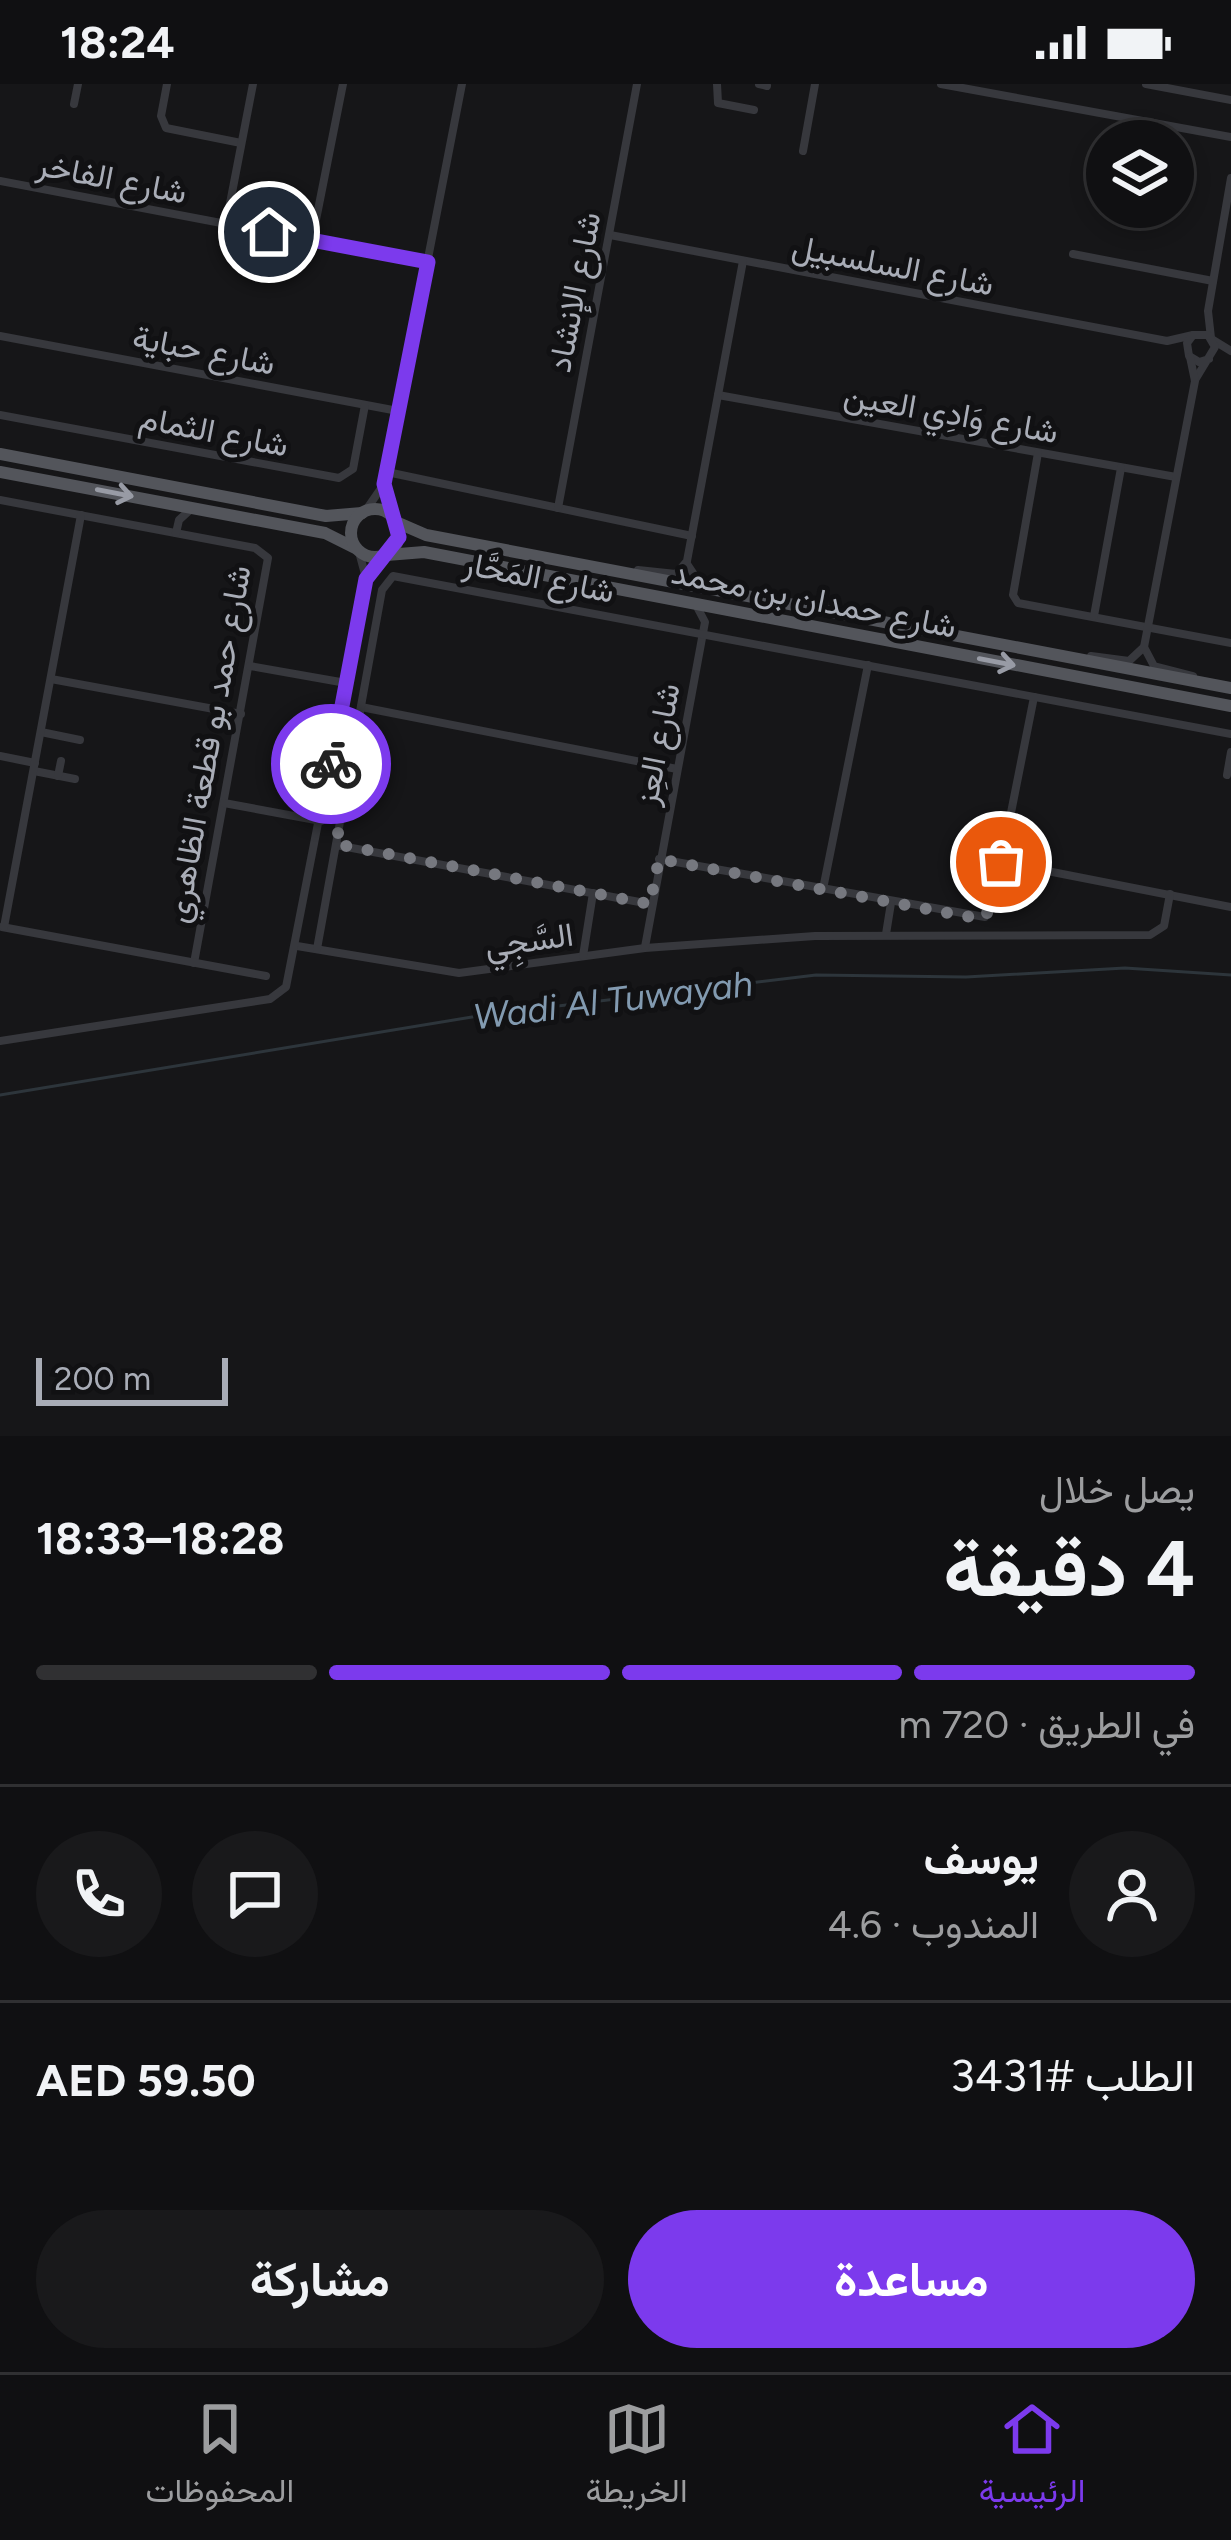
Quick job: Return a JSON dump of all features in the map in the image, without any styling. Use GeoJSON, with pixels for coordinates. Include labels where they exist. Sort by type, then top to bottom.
{"type":"FeatureCollection","features":[{"type":"Feature","properties":{"kind":"main road"},"geometry":{"type":"LineString","coordinates":[[0,454],[326,516],[364,511],[393,518],[397,544],[386,555],[357,550],[325,533],[0,472]]}},
{"type":"Feature","properties":{"kind":"main road"},"geometry":{"type":"LineString","coordinates":[[357,550],[350,533],[364,511]]}},
{"type":"Feature","properties":{"kind":"main road","name":"شارع حمدان بن محمد"},"geometry":{"type":"LineString","coordinates":[[393,518],[426,535],[1224,687]]}},
{"type":"Feature","properties":{"kind":"main road","name":"شارع حمدان بن محمد"},"geometry":{"type":"LineString","coordinates":[[386,555],[424,552],[1231,706]]}},
{"type":"Feature","properties":{"kind":"street"},"geometry":{"type":"LineString","coordinates":[[74,104],[78,84]]}},
{"type":"Feature","properties":{"kind":"street"},"geometry":{"type":"LineString","coordinates":[[167,84],[161,121],[170,130],[241,143]]}},
{"type":"Feature","properties":{"kind":"street"},"geometry":{"type":"LineString","coordinates":[[164,99],[177,84]]}},
{"type":"Feature","properties":{"kind":"street"},"geometry":{"type":"LineString","coordinates":[[226,224],[253,84]]}},
{"type":"Feature","properties":{"kind":"street"},"geometry":{"type":"LineString","coordinates":[[312,240],[343,84]]}},
{"type":"Feature","properties":{"kind":"street"},"geometry":{"type":"LineString","coordinates":[[364,511],[387,472],[462,84]]}},
{"type":"Feature","properties":{"kind":"street","name":"شارع الإنشاد"},"geometry":{"type":"LineString","coordinates":[[558,508],[637,84]]}},
{"type":"Feature","properties":{"kind":"street"},"geometry":{"type":"LineString","coordinates":[[717,84],[718,103],[754,110]]}},
{"type":"Feature","properties":{"kind":"street"},"geometry":{"type":"LineString","coordinates":[[803,151],[815,84]]}},
{"type":"Feature","properties":{"kind":"street"},"geometry":{"type":"LineString","coordinates":[[946,84],[1231,137]]}},
{"type":"Feature","properties":{"kind":"street"},"geometry":{"type":"LineString","coordinates":[[1146,84],[1231,100]]}},
{"type":"Feature","properties":{"kind":"street"},"geometry":{"type":"LineString","coordinates":[[1072,658],[1130,661],[1144,647],[1195,381],[1210,358],[1208,311],[1231,178]]}},
{"type":"Feature","properties":{"kind":"street","name":"شارع الفاخر"},"geometry":{"type":"LineString","coordinates":[[0,181],[428,262]]}},
{"type":"Feature","properties":{"kind":"street","name":"شارع السلسبيل"},"geometry":{"type":"LineString","coordinates":[[610,235],[1167,341],[1194,335]]}},
{"type":"Feature","properties":{"kind":"street"},"geometry":{"type":"LineString","coordinates":[[1073,254],[1213,281]]}},
{"type":"Feature","properties":{"kind":"street"},"geometry":{"type":"LineString","coordinates":[[619,572],[671,574],[687,561],[743,261]]}},
{"type":"Feature","properties":{"kind":"street"},"geometry":{"type":"LineString","coordinates":[[1195,381],[1187,343],[1208,311]]}},
{"type":"Feature","properties":{"kind":"street"},"geometry":{"type":"LineString","coordinates":[[1194,335],[1212,339],[1231,353]]}},
{"type":"Feature","properties":{"kind":"street","name":"شارع حباية"},"geometry":{"type":"LineString","coordinates":[[0,336],[398,411]]}},
{"type":"Feature","properties":{"kind":"street","name":"شارع السلسبيل"},"geometry":{"type":"LineString","coordinates":[[1167,341],[1189,357]]}},
{"type":"Feature","properties":{"kind":"street"},"geometry":{"type":"LineString","coordinates":[[1189,357],[1231,353]]}},
{"type":"Feature","properties":{"kind":"street","name":"شارع وَادِي العين"},"geometry":{"type":"LineString","coordinates":[[718,395],[1176,477]]}},
{"type":"Feature","properties":{"kind":"street","name":"شارع الثمام"},"geometry":{"type":"LineString","coordinates":[[0,415],[339,478],[353,469],[365,405]]}},
{"type":"Feature","properties":{"kind":"street"},"geometry":{"type":"LineString","coordinates":[[1039,453],[1013,595],[1018,603],[1231,643]]}},
{"type":"Feature","properties":{"kind":"street"},"geometry":{"type":"LineString","coordinates":[[1094,616],[1121,468]]}},
{"type":"Feature","properties":{"kind":"street"},"geometry":{"type":"LineString","coordinates":[[387,472],[692,536]]}},
{"type":"Feature","properties":{"kind":"street"},"geometry":{"type":"LineString","coordinates":[[384,484],[393,518]]}},
{"type":"Feature","properties":{"kind":"street","name":"شارع حمد بو قطعة الظاهري"},"geometry":{"type":"LineString","coordinates":[[0,500],[258,549],[268,557],[194,963]]}},
{"type":"Feature","properties":{"kind":"street"},"geometry":{"type":"LineString","coordinates":[[170,503],[179,520]]}},
{"type":"Feature","properties":{"kind":"street"},"geometry":{"type":"LineString","coordinates":[[176,533],[179,520],[193,508]]}},
{"type":"Feature","properties":{"kind":"street"},"geometry":{"type":"LineString","coordinates":[[81,515],[2,927],[266,976]]}},
{"type":"Feature","properties":{"kind":"street"},"geometry":{"type":"LineString","coordinates":[[0,1041],[270,999],[290,981],[366,579],[357,550]]}},
{"type":"Feature","properties":{"kind":"street"},"geometry":{"type":"LineString","coordinates":[[366,579],[386,555]]}},
{"type":"Feature","properties":{"kind":"street"},"geometry":{"type":"LineString","coordinates":[[687,561],[698,580],[756,600]]}},
{"type":"Feature","properties":{"kind":"street","name":"شارع المَحَّار"},"geometry":{"type":"LineString","coordinates":[[316,949],[382,590],[393,576],[1231,734]]}},
{"type":"Feature","properties":{"kind":"street"},"geometry":{"type":"LineString","coordinates":[[695,604],[706,622],[721,610]]}},
{"type":"Feature","properties":{"kind":"street","name":"شارع العِز"},"geometry":{"type":"LineString","coordinates":[[645,947],[706,622]]}},
{"type":"Feature","properties":{"kind":"street"},"geometry":{"type":"LineString","coordinates":[[1144,647],[1154,666],[1224,687]]}},
{"type":"Feature","properties":{"kind":"street"},"geometry":{"type":"LineString","coordinates":[[824,889],[868,665]]}},
{"type":"Feature","properties":{"kind":"street"},"geometry":{"type":"LineString","coordinates":[[250,666],[346,683]]}},
{"type":"Feature","properties":{"kind":"street"},"geometry":{"type":"LineString","coordinates":[[51,679],[241,714]]}},
{"type":"Feature","properties":{"kind":"street"},"geometry":{"type":"LineString","coordinates":[[659,859],[981,919],[992,908],[1034,697]]}},
{"type":"Feature","properties":{"kind":"street"},"geometry":{"type":"LineString","coordinates":[[361,707],[676,770]]}},
{"type":"Feature","properties":{"kind":"street"},"geometry":{"type":"LineString","coordinates":[[41,732],[80,740]]}},
{"type":"Feature","properties":{"kind":"street"},"geometry":{"type":"LineString","coordinates":[[1227,775],[1231,752]]}},
{"type":"Feature","properties":{"kind":"street"},"geometry":{"type":"LineString","coordinates":[[0,757],[75,779]]}},
{"type":"Feature","properties":{"kind":"street"},"geometry":{"type":"LineString","coordinates":[[58,776],[61,761]]}},
{"type":"Feature","properties":{"kind":"street"},"geometry":{"type":"LineString","coordinates":[[330,772],[349,775]]}},
{"type":"Feature","properties":{"kind":"street"},"geometry":{"type":"LineString","coordinates":[[224,803],[321,821]]}},
{"type":"Feature","properties":{"kind":"street"},"geometry":{"type":"LineString","coordinates":[[336,844],[650,904]]}},
{"type":"Feature","properties":{"kind":"street"},"geometry":{"type":"LineString","coordinates":[[1001,862],[1231,907]]}},
{"type":"Feature","properties":{"kind":"street"},"geometry":{"type":"LineString","coordinates":[[583,956],[593,893]]}},
{"type":"Feature","properties":{"kind":"street","name":"السَّجِي"},"geometry":{"type":"LineString","coordinates":[[297,946],[448,974],[645,947],[886,934],[1150,935],[1164,926],[1170,894]]}},
{"type":"Feature","properties":{"kind":"street"},"geometry":{"type":"LineString","coordinates":[[886,934],[891,903]]}},
{"type":"Feature","properties":{"kind":"waterway","name":"Wadi Al Tuwayah"},"geometry":{"type":"LineString","coordinates":[[0,1095],[484,1015],[816,975],[966,977],[1125,968],[1231,975]]}},
{"type":"Feature","properties":{"kind":"way so far"},"geometry":{"type":"LineString","coordinates":[[331,764],[330,772],[349,775],[336,844],[650,904],[659,859],[981,919],[992,908],[1001,862]]}},
{"type":"Feature","properties":{"kind":"route"},"geometry":{"type":"LineString","coordinates":[[269,232],[428,262],[384,484],[399,537],[366,579],[331,764]]}}]}
